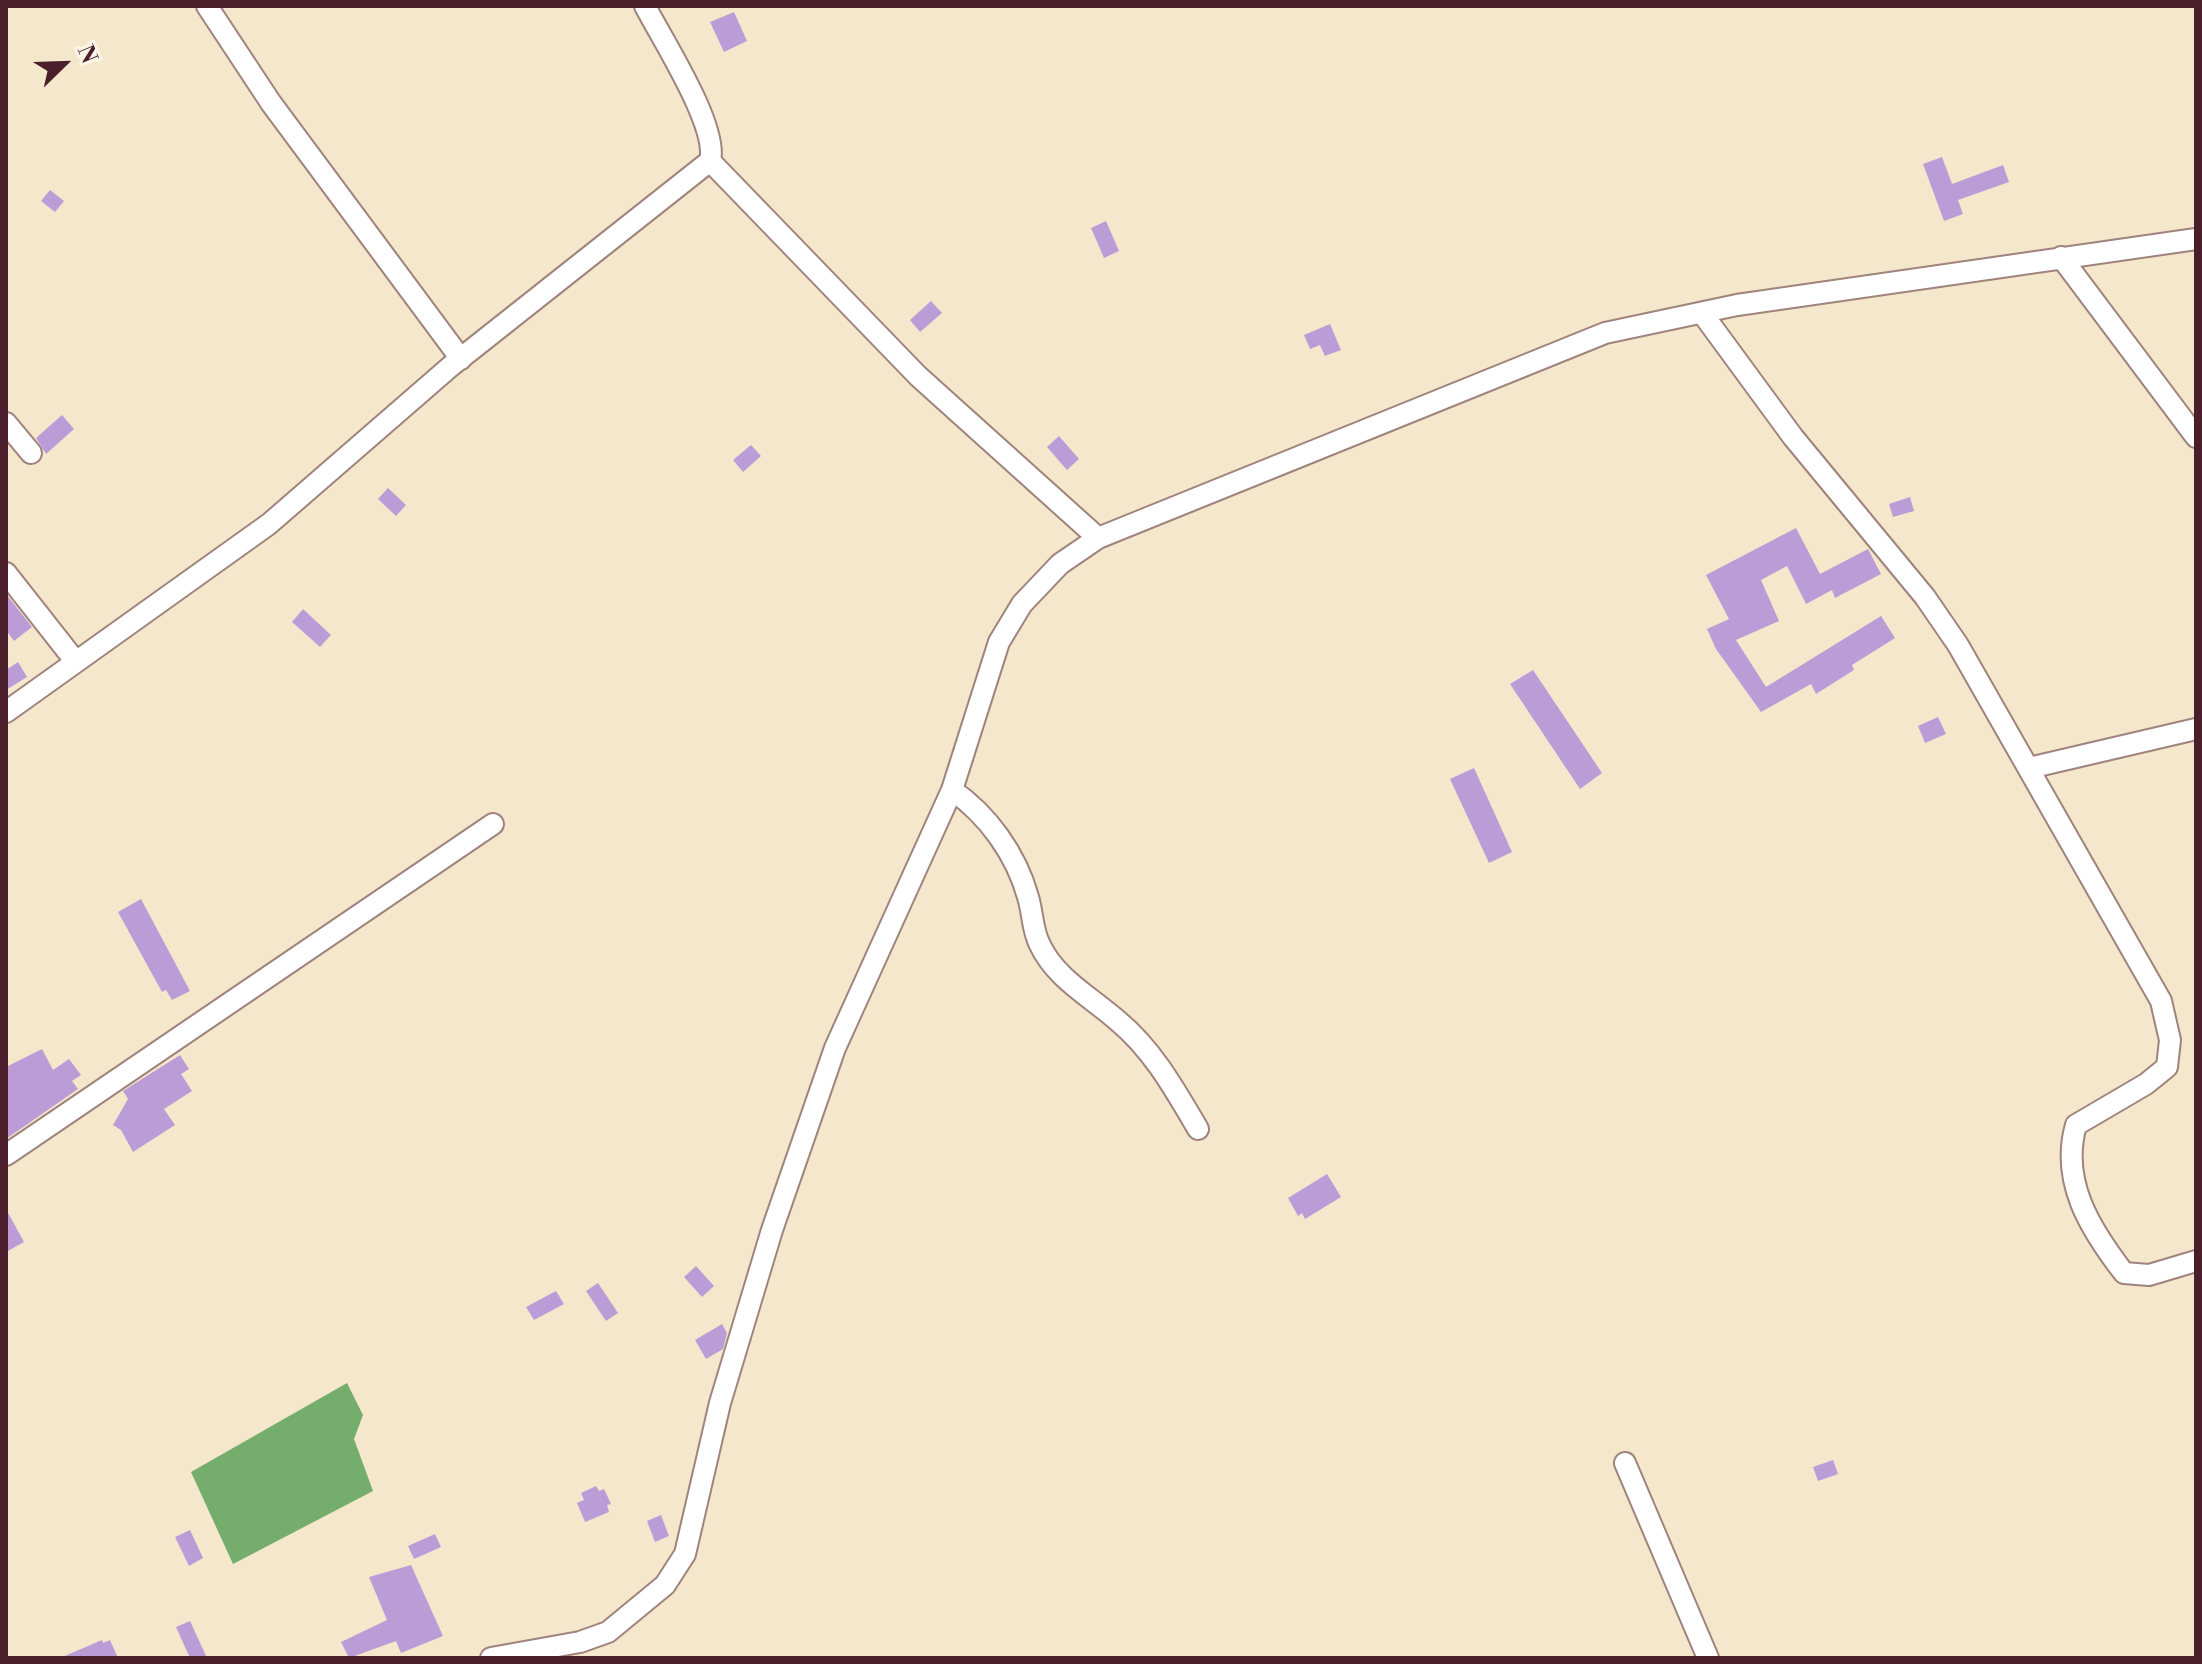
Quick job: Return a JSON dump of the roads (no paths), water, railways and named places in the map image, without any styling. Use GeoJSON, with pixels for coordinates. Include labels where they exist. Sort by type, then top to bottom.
{"type":"FeatureCollection","features":[{"type":"Feature","properties":{"kind":"street"},"geometry":{"type":"LineString","coordinates":[[207,6],[271,103],[461,359]]}},
{"type":"Feature","properties":{"kind":"street"},"geometry":{"type":"LineString","coordinates":[[6,712],[269,524],[461,359],[710,161],[713,151],[705,126],[645,6]]}},
{"type":"Feature","properties":{"kind":"street"},"geometry":{"type":"LineString","coordinates":[[710,161],[918,376],[1098,538]]}},
{"type":"Feature","properties":{"kind":"street"},"geometry":{"type":"LineString","coordinates":[[491,1658],[580,1642],[608,1632],[665,1585],[685,1554],[720,1403],[772,1230],[826,1076],[952,790],[999,642],[1022,604],[1060,564],[1098,538],[1605,333],[1702,313],[2196,239]]}},
{"type":"Feature","properties":{"kind":"street"},"geometry":{"type":"LineString","coordinates":[[2061,257],[2196,437]]}},
{"type":"Feature","properties":{"kind":"street"},"geometry":{"type":"LineString","coordinates":[[1702,313],[1793,437],[1925,597],[1958,645],[1996,717],[2029,768],[2155,989],[2170,1040],[2167,1067],[2146,1084],[2076,1125],[2070,1148],[2070,1177],[2103,1245],[2124,1273],[2149,1275],[2196,1261]]}},
{"type":"Feature","properties":{"kind":"street"},"geometry":{"type":"LineString","coordinates":[[6,423],[31,453]]}},
{"type":"Feature","properties":{"kind":"street"},"geometry":{"type":"LineString","coordinates":[[6,573],[76,662]]}},
{"type":"Feature","properties":{"kind":"street"},"geometry":{"type":"LineString","coordinates":[[2029,768],[2196,729]]}},
{"type":"Feature","properties":{"kind":"street"},"geometry":{"type":"LineString","coordinates":[[952,790],[973,804],[994,827],[1027,894],[1040,947],[1071,985],[1119,1021],[1145,1048],[1198,1129]]}},
{"type":"Feature","properties":{"kind":"street"},"geometry":{"type":"LineString","coordinates":[[6,1155],[493,824]]}},
{"type":"Feature","properties":{"kind":"street"},"geometry":{"type":"LineString","coordinates":[[1625,1463],[1708,1658]]}}]}
